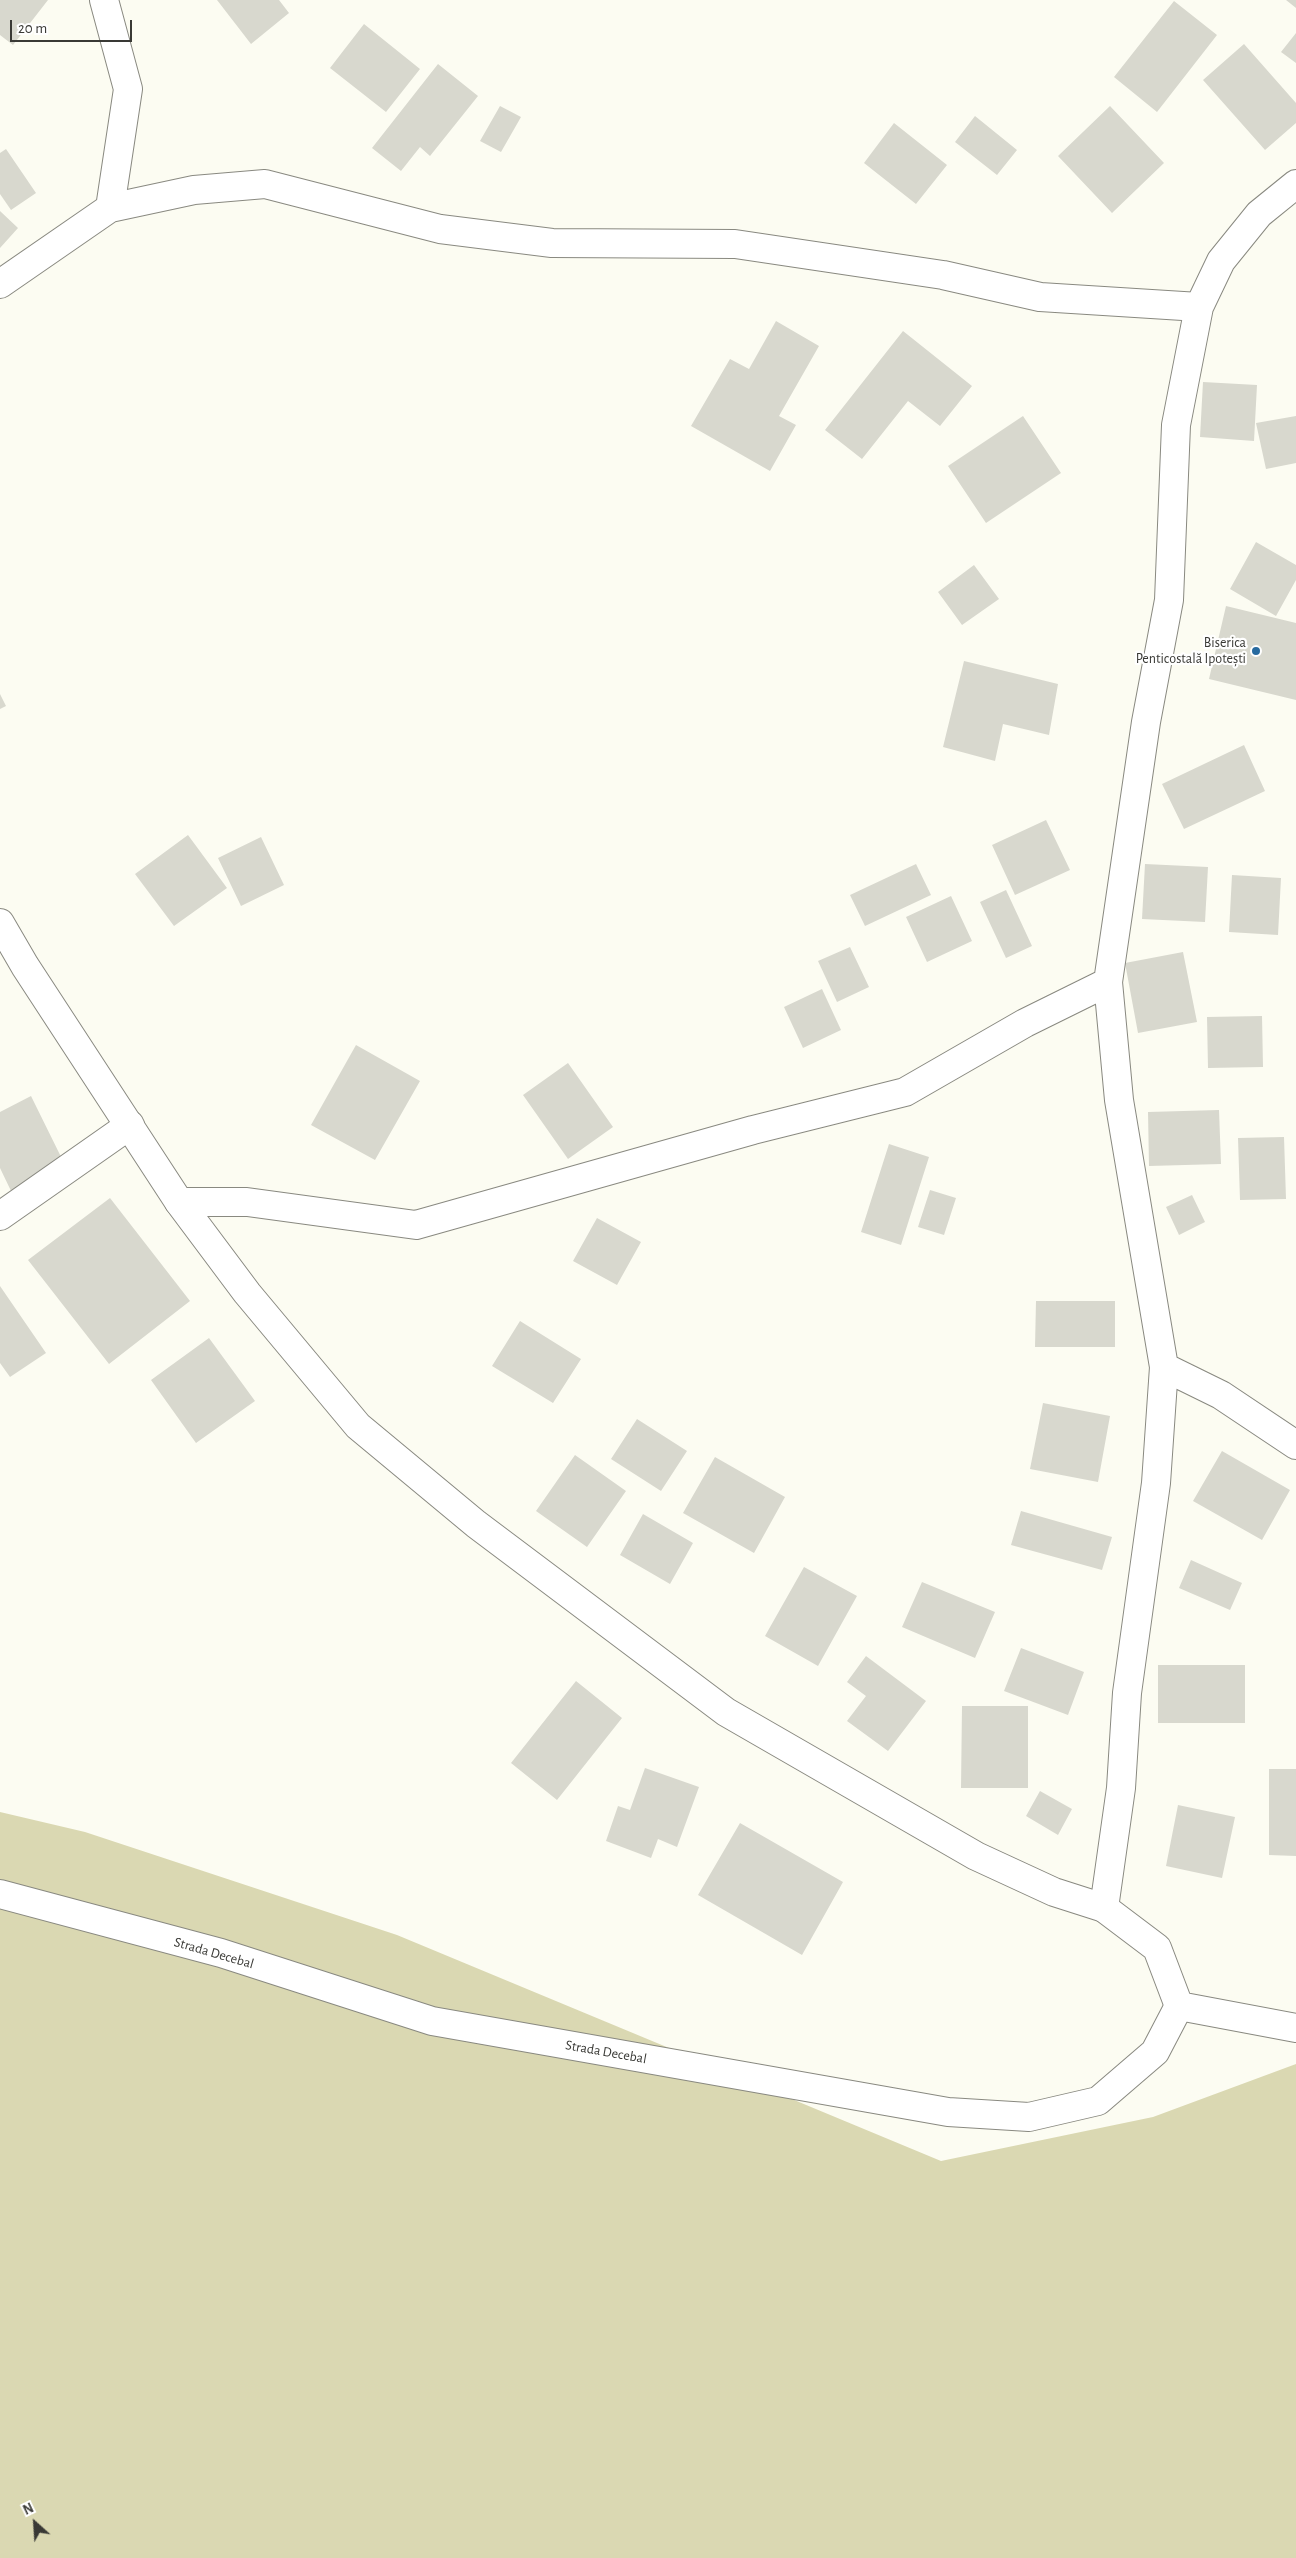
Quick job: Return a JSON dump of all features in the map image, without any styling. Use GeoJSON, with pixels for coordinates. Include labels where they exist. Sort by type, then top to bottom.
{"type":"FeatureCollection","features":[{"type":"Feature","properties":{"kind":"street"},"geometry":{"type":"LineString","coordinates":[[104,0],[128,89],[110,208]]}},
{"type":"Feature","properties":{"kind":"street"},"geometry":{"type":"LineString","coordinates":[[0,284],[110,208],[194,190],[265,184],[440,230],[552,243],[735,244],[943,275],[1040,297],[1198,307]]}},
{"type":"Feature","properties":{"kind":"street"},"geometry":{"type":"LineString","coordinates":[[1104,1908],[1121,1788],[1127,1693],[1156,1483],[1164,1367],[1137,1196],[1119,1100],[1108,982],[1146,722],[1169,600],[1176,426],[1198,307],[1221,261],[1258,214],[1296,184]]}},
{"type":"Feature","properties":{"kind":"street"},"geometry":{"type":"LineString","coordinates":[[0,923],[24,966],[179,1202],[247,1293],[358,1426],[476,1524],[726,1712],[976,1856],[1054,1892],[1104,1908],[1157,1948],[1179,2006],[1296,2028]]}},
{"type":"Feature","properties":{"kind":"street"},"geometry":{"type":"LineString","coordinates":[[179,1202],[247,1202],[416,1225],[752,1130],[905,1092],[1025,1023],[1108,982]]}},
{"type":"Feature","properties":{"kind":"street"},"geometry":{"type":"LineString","coordinates":[[0,1216],[130,1125]]}},
{"type":"Feature","properties":{"kind":"street"},"geometry":{"type":"LineString","coordinates":[[1164,1367],[1221,1395],[1296,1445]]}},
{"type":"Feature","properties":{"kind":"street","name":"Strada Decebal"},"geometry":{"type":"LineString","coordinates":[[0,1894],[221,1953],[432,2021],[948,2112],[1029,2117],[1098,2101],[1155,2052],[1179,2006]]}},
{"type":"Feature","properties":{"kind":"shaded area"},"geometry":{"type":"Polygon","coordinates":[[[0,1812],[85,1832],[397,1935],[941,2161],[1153,2117],[1296,2064],[1296,2558],[0,2558],[0,1812]]]}},
{"type":"Feature","properties":{"kind":"building"},"geometry":{"type":"Polygon","coordinates":[[[0,0],[48,0],[13,45],[0,35],[0,0]]]}},
{"type":"Feature","properties":{"kind":"building"},"geometry":{"type":"Polygon","coordinates":[[[217,0],[279,0],[289,13],[251,44],[217,0]]]}},
{"type":"Feature","properties":{"kind":"building"},"geometry":{"type":"Polygon","coordinates":[[[1286,0],[1296,0],[1296,8],[1286,0]]]}},
{"type":"Feature","properties":{"kind":"building"},"geometry":{"type":"Polygon","coordinates":[[[1174,1],[1217,35],[1157,112],[1114,77],[1174,1]]]}},
{"type":"Feature","properties":{"kind":"building"},"geometry":{"type":"Polygon","coordinates":[[[364,24],[420,69],[386,112],[330,68],[364,24]]]}},
{"type":"Feature","properties":{"kind":"building"},"geometry":{"type":"Polygon","coordinates":[[[1296,33],[1296,63],[1281,52],[1296,33]]]}},
{"type":"Feature","properties":{"kind":"building"},"geometry":{"type":"Polygon","coordinates":[[[1244,44],[1296,103],[1296,123],[1265,150],[1203,80],[1244,44]]]}},
{"type":"Feature","properties":{"kind":"building"},"geometry":{"type":"Polygon","coordinates":[[[438,64],[478,96],[430,156],[420,147],[401,171],[372,148],[438,64]]]}},
{"type":"Feature","properties":{"kind":"building"},"geometry":{"type":"Polygon","coordinates":[[[500,106],[521,117],[501,152],[480,141],[500,106]]]}},
{"type":"Feature","properties":{"kind":"building"},"geometry":{"type":"Polygon","coordinates":[[[1110,106],[1164,163],[1112,213],[1058,156],[1110,106]]]}},
{"type":"Feature","properties":{"kind":"building"},"geometry":{"type":"Polygon","coordinates":[[[975,116],[1017,150],[997,175],[955,142],[975,116]]]}},
{"type":"Feature","properties":{"kind":"building"},"geometry":{"type":"Polygon","coordinates":[[[894,123],[947,165],[916,204],[864,163],[894,123]]]}},
{"type":"Feature","properties":{"kind":"building"},"geometry":{"type":"Polygon","coordinates":[[[6,149],[36,193],[11,210],[0,194],[0,153],[6,149]]]}},
{"type":"Feature","properties":{"kind":"building"},"geometry":{"type":"Polygon","coordinates":[[[0,211],[18,228],[0,248],[0,211]]]}},
{"type":"Feature","properties":{"kind":"building"},"geometry":{"type":"Polygon","coordinates":[[[776,321],[819,346],[779,416],[796,425],[770,471],[691,426],[730,359],[749,369],[776,321]]]}},
{"type":"Feature","properties":{"kind":"building"},"geometry":{"type":"Polygon","coordinates":[[[903,331],[972,386],[940,426],[908,401],[862,459],[825,430],[903,331]]]}},
{"type":"Feature","properties":{"kind":"building"},"geometry":{"type":"Polygon","coordinates":[[[1203,382],[1257,385],[1254,441],[1200,437],[1203,382]]]}},
{"type":"Feature","properties":{"kind":"building"},"geometry":{"type":"Polygon","coordinates":[[[1023,416],[1061,473],[986,523],[948,466],[1023,416]]]}},
{"type":"Feature","properties":{"kind":"building"},"geometry":{"type":"Polygon","coordinates":[[[1296,416],[1296,463],[1266,469],[1256,423],[1296,416]]]}},
{"type":"Feature","properties":{"kind":"building"},"geometry":{"type":"Polygon","coordinates":[[[1256,542],[1296,565],[1296,580],[1276,616],[1230,589],[1256,542]]]}},
{"type":"Feature","properties":{"kind":"building"},"geometry":{"type":"Polygon","coordinates":[[[974,565],[999,599],[962,625],[938,592],[974,565]]]}},
{"type":"Feature","properties":{"kind":"building","name":"Biserica Penticostală Ipotești"},"geometry":{"type":"Polygon","coordinates":[[[1226,606],[1296,623],[1296,700],[1209,679],[1226,606]]]}},
{"type":"Feature","properties":{"kind":"building"},"geometry":{"type":"Polygon","coordinates":[[[964,661],[1058,684],[1049,735],[1003,724],[995,761],[943,747],[964,661]]]}},
{"type":"Feature","properties":{"kind":"building"},"geometry":{"type":"Polygon","coordinates":[[[0,694],[6,706],[0,709],[0,694]]]}},
{"type":"Feature","properties":{"kind":"building"},"geometry":{"type":"Polygon","coordinates":[[[1244,745],[1265,791],[1184,829],[1162,784],[1244,745]]]}},
{"type":"Feature","properties":{"kind":"building"},"geometry":{"type":"Polygon","coordinates":[[[1046,820],[1070,870],[1015,895],[992,845],[1046,820]]]}},
{"type":"Feature","properties":{"kind":"building"},"geometry":{"type":"Polygon","coordinates":[[[188,835],[227,888],[174,926],[135,874],[188,835]]]}},
{"type":"Feature","properties":{"kind":"building"},"geometry":{"type":"Polygon","coordinates":[[[261,837],[284,885],[241,906],[218,858],[261,837]]]}},
{"type":"Feature","properties":{"kind":"building"},"geometry":{"type":"Polygon","coordinates":[[[916,864],[931,895],[865,926],[850,895],[916,864]]]}},
{"type":"Feature","properties":{"kind":"building"},"geometry":{"type":"Polygon","coordinates":[[[1145,864],[1208,867],[1205,922],[1142,919],[1145,864]]]}},
{"type":"Feature","properties":{"kind":"building"},"geometry":{"type":"Polygon","coordinates":[[[1232,875],[1281,878],[1278,935],[1229,932],[1232,875]]]}},
{"type":"Feature","properties":{"kind":"building"},"geometry":{"type":"Polygon","coordinates":[[[1006,890],[1032,946],[1006,958],[980,902],[1006,890]]]}},
{"type":"Feature","properties":{"kind":"building"},"geometry":{"type":"Polygon","coordinates":[[[951,896],[972,941],[927,962],[906,917],[951,896]]]}},
{"type":"Feature","properties":{"kind":"building"},"geometry":{"type":"Polygon","coordinates":[[[850,947],[869,987],[837,1002],[818,961],[850,947]]]}},
{"type":"Feature","properties":{"kind":"building"},"geometry":{"type":"Polygon","coordinates":[[[1183,952],[1197,1022],[1138,1033],[1125,963],[1183,952]]]}},
{"type":"Feature","properties":{"kind":"building"},"geometry":{"type":"Polygon","coordinates":[[[822,989],[841,1030],[803,1048],[784,1007],[822,989]]]}},
{"type":"Feature","properties":{"kind":"building"},"geometry":{"type":"Polygon","coordinates":[[[1262,1016],[1263,1067],[1208,1068],[1207,1017],[1262,1016]]]}},
{"type":"Feature","properties":{"kind":"building"},"geometry":{"type":"Polygon","coordinates":[[[356,1045],[420,1081],[375,1160],[311,1125],[356,1045]]]}},
{"type":"Feature","properties":{"kind":"building"},"geometry":{"type":"Polygon","coordinates":[[[568,1063],[613,1127],[568,1159],[523,1095],[568,1063]]]}},
{"type":"Feature","properties":{"kind":"building"},"geometry":{"type":"Polygon","coordinates":[[[31,1096],[66,1167],[12,1193],[0,1168],[0,1112],[31,1096]]]}},
{"type":"Feature","properties":{"kind":"building"},"geometry":{"type":"Polygon","coordinates":[[[1219,1110],[1221,1164],[1149,1166],[1148,1112],[1219,1110]]]}},
{"type":"Feature","properties":{"kind":"building"},"geometry":{"type":"Polygon","coordinates":[[[1284,1137],[1286,1199],[1240,1200],[1238,1138],[1284,1137]]]}},
{"type":"Feature","properties":{"kind":"building"},"geometry":{"type":"Polygon","coordinates":[[[889,1144],[929,1157],[901,1245],[861,1232],[889,1144]]]}},
{"type":"Feature","properties":{"kind":"building"},"geometry":{"type":"Polygon","coordinates":[[[930,1190],[956,1198],[944,1235],[918,1227],[930,1190]]]}},
{"type":"Feature","properties":{"kind":"building"},"geometry":{"type":"Polygon","coordinates":[[[1192,1195],[1205,1222],[1179,1235],[1166,1207],[1192,1195]]]}},
{"type":"Feature","properties":{"kind":"building"},"geometry":{"type":"Polygon","coordinates":[[[110,1198],[190,1301],[109,1364],[28,1260],[110,1198]]]}},
{"type":"Feature","properties":{"kind":"building"},"geometry":{"type":"Polygon","coordinates":[[[597,1218],[641,1242],[617,1285],[573,1261],[597,1218]]]}},
{"type":"Feature","properties":{"kind":"building"},"geometry":{"type":"Polygon","coordinates":[[[0,1286],[46,1353],[10,1377],[0,1363],[0,1286]]]}},
{"type":"Feature","properties":{"kind":"building"},"geometry":{"type":"Polygon","coordinates":[[[1036,1301],[1115,1301],[1115,1347],[1035,1347],[1036,1301]]]}},
{"type":"Feature","properties":{"kind":"building"},"geometry":{"type":"Polygon","coordinates":[[[520,1321],[581,1359],[553,1403],[492,1366],[520,1321]]]}},
{"type":"Feature","properties":{"kind":"building"},"geometry":{"type":"Polygon","coordinates":[[[209,1338],[255,1401],[196,1443],[151,1380],[209,1338]]]}},
{"type":"Feature","properties":{"kind":"building"},"geometry":{"type":"Polygon","coordinates":[[[1043,1403],[1110,1416],[1098,1482],[1030,1469],[1043,1403]]]}},
{"type":"Feature","properties":{"kind":"building"},"geometry":{"type":"Polygon","coordinates":[[[637,1419],[687,1451],[661,1491],[611,1459],[637,1419]]]}},
{"type":"Feature","properties":{"kind":"building"},"geometry":{"type":"Polygon","coordinates":[[[1222,1451],[1290,1490],[1262,1540],[1193,1501],[1222,1451]]]}},
{"type":"Feature","properties":{"kind":"building"},"geometry":{"type":"Polygon","coordinates":[[[575,1455],[626,1491],[587,1547],[536,1511],[575,1455]]]}},
{"type":"Feature","properties":{"kind":"building"},"geometry":{"type":"Polygon","coordinates":[[[715,1457],[785,1497],[754,1553],[683,1513],[715,1457]]]}},
{"type":"Feature","properties":{"kind":"building"},"geometry":{"type":"Polygon","coordinates":[[[1021,1511],[1112,1537],[1102,1570],[1011,1545],[1021,1511]]]}},
{"type":"Feature","properties":{"kind":"building"},"geometry":{"type":"Polygon","coordinates":[[[643,1514],[693,1543],[670,1584],[620,1555],[643,1514]]]}},
{"type":"Feature","properties":{"kind":"building"},"geometry":{"type":"Polygon","coordinates":[[[1191,1560],[1242,1583],[1230,1610],[1179,1588],[1191,1560]]]}},
{"type":"Feature","properties":{"kind":"building"},"geometry":{"type":"Polygon","coordinates":[[[804,1567],[857,1596],[818,1666],[765,1636],[804,1567]]]}},
{"type":"Feature","properties":{"kind":"building"},"geometry":{"type":"Polygon","coordinates":[[[922,1582],[995,1612],[975,1658],[902,1627],[922,1582]]]}},
{"type":"Feature","properties":{"kind":"building"},"geometry":{"type":"Polygon","coordinates":[[[1021,1648],[1084,1672],[1068,1715],[1004,1691],[1021,1648]]]}},
{"type":"Feature","properties":{"kind":"building"},"geometry":{"type":"Polygon","coordinates":[[[866,1656],[926,1701],[888,1751],[847,1721],[866,1696],[847,1682],[866,1656]]]}},
{"type":"Feature","properties":{"kind":"building"},"geometry":{"type":"Polygon","coordinates":[[[1158,1665],[1245,1665],[1245,1723],[1158,1723],[1158,1665]]]}},
{"type":"Feature","properties":{"kind":"building"},"geometry":{"type":"Polygon","coordinates":[[[576,1681],[622,1718],[557,1800],[511,1763],[576,1681]]]}},
{"type":"Feature","properties":{"kind":"building"},"geometry":{"type":"Polygon","coordinates":[[[962,1706],[1028,1706],[1028,1788],[961,1788],[962,1706]]]}},
{"type":"Feature","properties":{"kind":"building"},"geometry":{"type":"Polygon","coordinates":[[[645,1768],[699,1787],[677,1847],[658,1839],[651,1858],[606,1841],[618,1806],[630,1810],[645,1768]]]}},
{"type":"Feature","properties":{"kind":"building"},"geometry":{"type":"Polygon","coordinates":[[[1269,1769],[1296,1769],[1296,1856],[1269,1855],[1269,1769]]]}},
{"type":"Feature","properties":{"kind":"building"},"geometry":{"type":"Polygon","coordinates":[[[1040,1791],[1072,1809],[1058,1835],[1026,1816],[1040,1791]]]}},
{"type":"Feature","properties":{"kind":"building"},"geometry":{"type":"Polygon","coordinates":[[[1178,1805],[1235,1817],[1222,1878],[1166,1866],[1178,1805]]]}},
{"type":"Feature","properties":{"kind":"building"},"geometry":{"type":"Polygon","coordinates":[[[740,1823],[843,1882],[802,1955],[698,1895],[740,1823]]]}},
{"type":"Feature","properties":{"kind":"place","name":"Biserica Penticostală Ipotești"},"geometry":{"type":"Point","coordinates":[1256,651]}}]}
